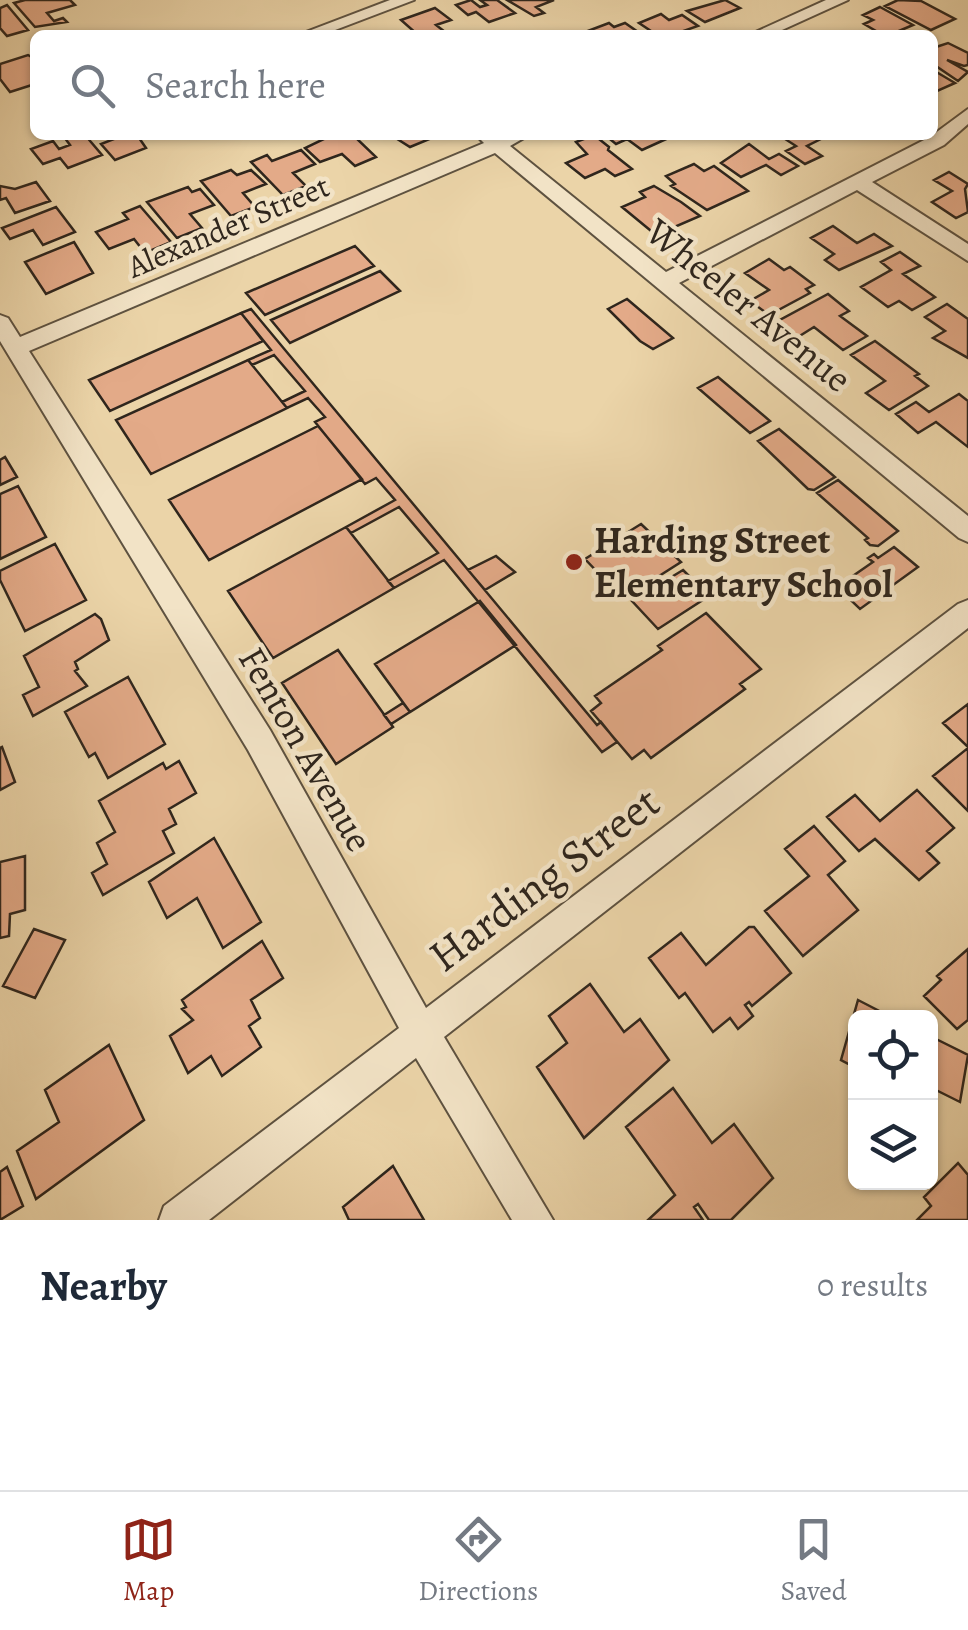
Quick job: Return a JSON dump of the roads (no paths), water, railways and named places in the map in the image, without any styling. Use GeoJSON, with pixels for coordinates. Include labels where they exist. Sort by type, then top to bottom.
{"type":"FeatureCollection","features":[{"type":"Feature","properties":{"kind":"street"},"geometry":{"type":"LineString","coordinates":[[321,30],[406,0]]}},
{"type":"Feature","properties":{"kind":"street"},"geometry":{"type":"LineString","coordinates":[[769,30],[840,0]]}},
{"type":"Feature","properties":{"kind":"street"},"geometry":{"type":"LineString","coordinates":[[350,20],[362,30]]}},
{"type":"Feature","properties":{"kind":"street"},"geometry":{"type":"LineString","coordinates":[[665,281],[937,141],[968,115]]}},
{"type":"Feature","properties":{"kind":"street","name":"Wheeler Avenue"},"geometry":{"type":"LineString","coordinates":[[490,140],[968,531]]}},
{"type":"Feature","properties":{"kind":"street","name":"Alexander Street"},"geometry":{"type":"LineString","coordinates":[[8,336],[490,140]]}},
{"type":"Feature","properties":{"kind":"street"},"geometry":{"type":"LineString","coordinates":[[857,181],[968,254]]}},
{"type":"Feature","properties":{"kind":"street","name":"Fenton Avenue"},"geometry":{"type":"LineString","coordinates":[[8,336],[259,740],[419,1031],[534,1220]]}},
{"type":"Feature","properties":{"kind":"street","name":"Harding Street"},"geometry":{"type":"LineString","coordinates":[[178,1220],[968,612]]}},
{"type":"Feature","properties":{"kind":"place","name":"Harding Street Elementary School"},"geometry":{"type":"Point","coordinates":[574,562]}}]}
